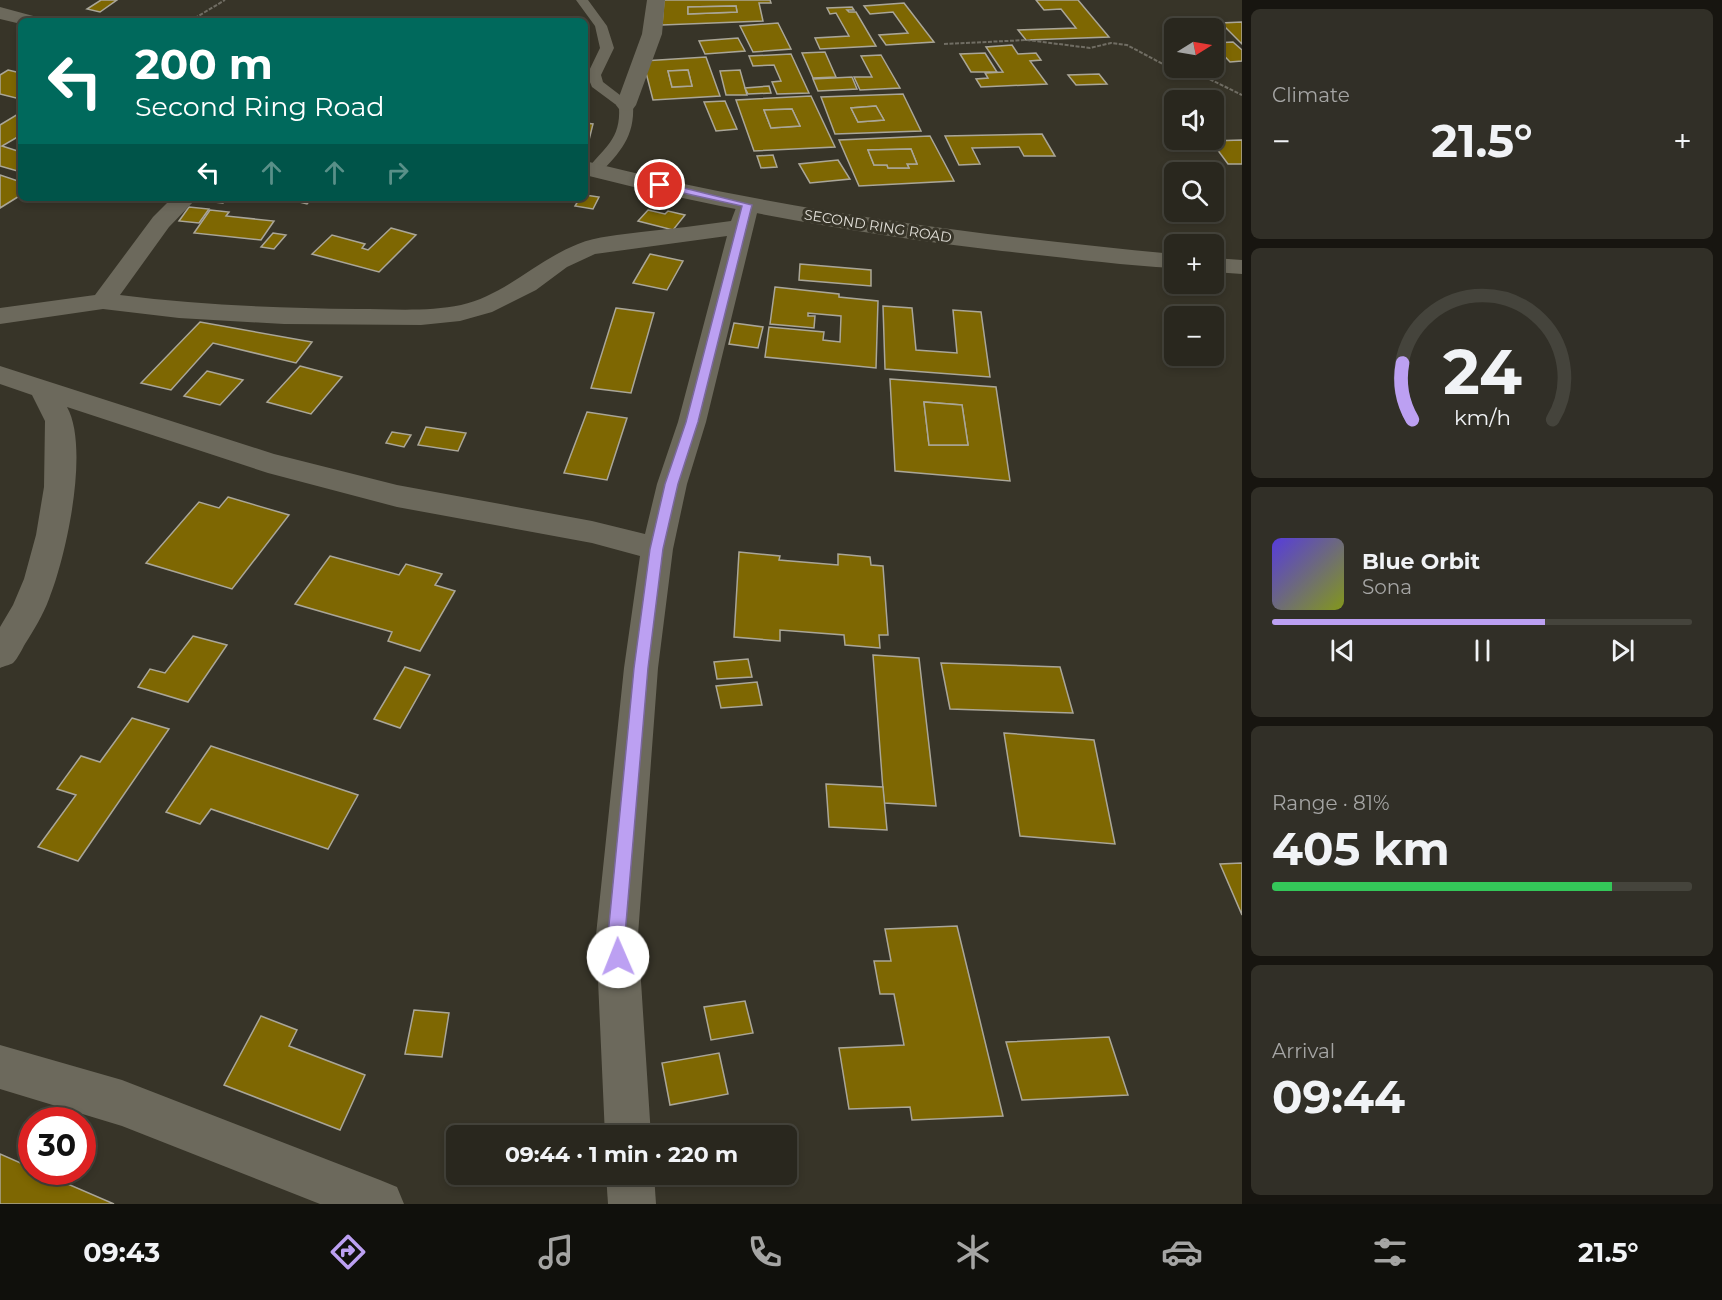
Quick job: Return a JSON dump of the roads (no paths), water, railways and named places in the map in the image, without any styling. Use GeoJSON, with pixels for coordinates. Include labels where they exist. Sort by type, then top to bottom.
{"type":"FeatureCollection","features":[{"type":"Feature","properties":{"kind":"street"},"geometry":{"type":"LineString","coordinates":[[626,105],[652,34],[656,0]]}},
{"type":"Feature","properties":{"kind":"street"},"geometry":{"type":"LineString","coordinates":[[0,13],[19,18]]}},
{"type":"Feature","properties":{"kind":"street","name":"SECOND RING ROAD"},"geometry":{"type":"LineString","coordinates":[[589,170],[745,216],[896,230],[1164,260]]}},
{"type":"Feature","properties":{"kind":"street"},"geometry":{"type":"LineString","coordinates":[[103,301],[161,222],[182,201]]}},
{"type":"Feature","properties":{"kind":"street"},"geometry":{"type":"LineString","coordinates":[[0,316],[103,301],[178,310],[284,316],[421,317],[460,313],[483,306],[527,285],[558,262],[588,248],[745,216],[692,422],[672,484],[657,549],[641,668],[617,935],[627,1125]]}},
{"type":"Feature","properties":{"kind":"street"},"geometry":{"type":"LineString","coordinates":[[1224,266],[1242,267]]}},
{"type":"Feature","properties":{"kind":"street"},"geometry":{"type":"LineString","coordinates":[[0,375],[290,469],[397,496],[592,532],[657,549]]}},
{"type":"Feature","properties":{"kind":"street"},"geometry":{"type":"LineString","coordinates":[[0,654],[33,599],[49,545],[58,492],[59,418],[42,388]]}},
{"type":"Feature","properties":{"kind":"street"},"geometry":{"type":"LineString","coordinates":[[0,1066],[122,1103],[380,1204]]}},
{"type":"Feature","properties":{"kind":"street"},"geometry":{"type":"LineString","coordinates":[[631,1185],[632,1204]]}},
{"type":"Feature","properties":{"kind":"lane"},"geometry":{"type":"LineString","coordinates":[[582,0],[601,26],[607,48],[594,75],[597,84],[626,105],[628,118],[620,144],[589,170]]}}]}
